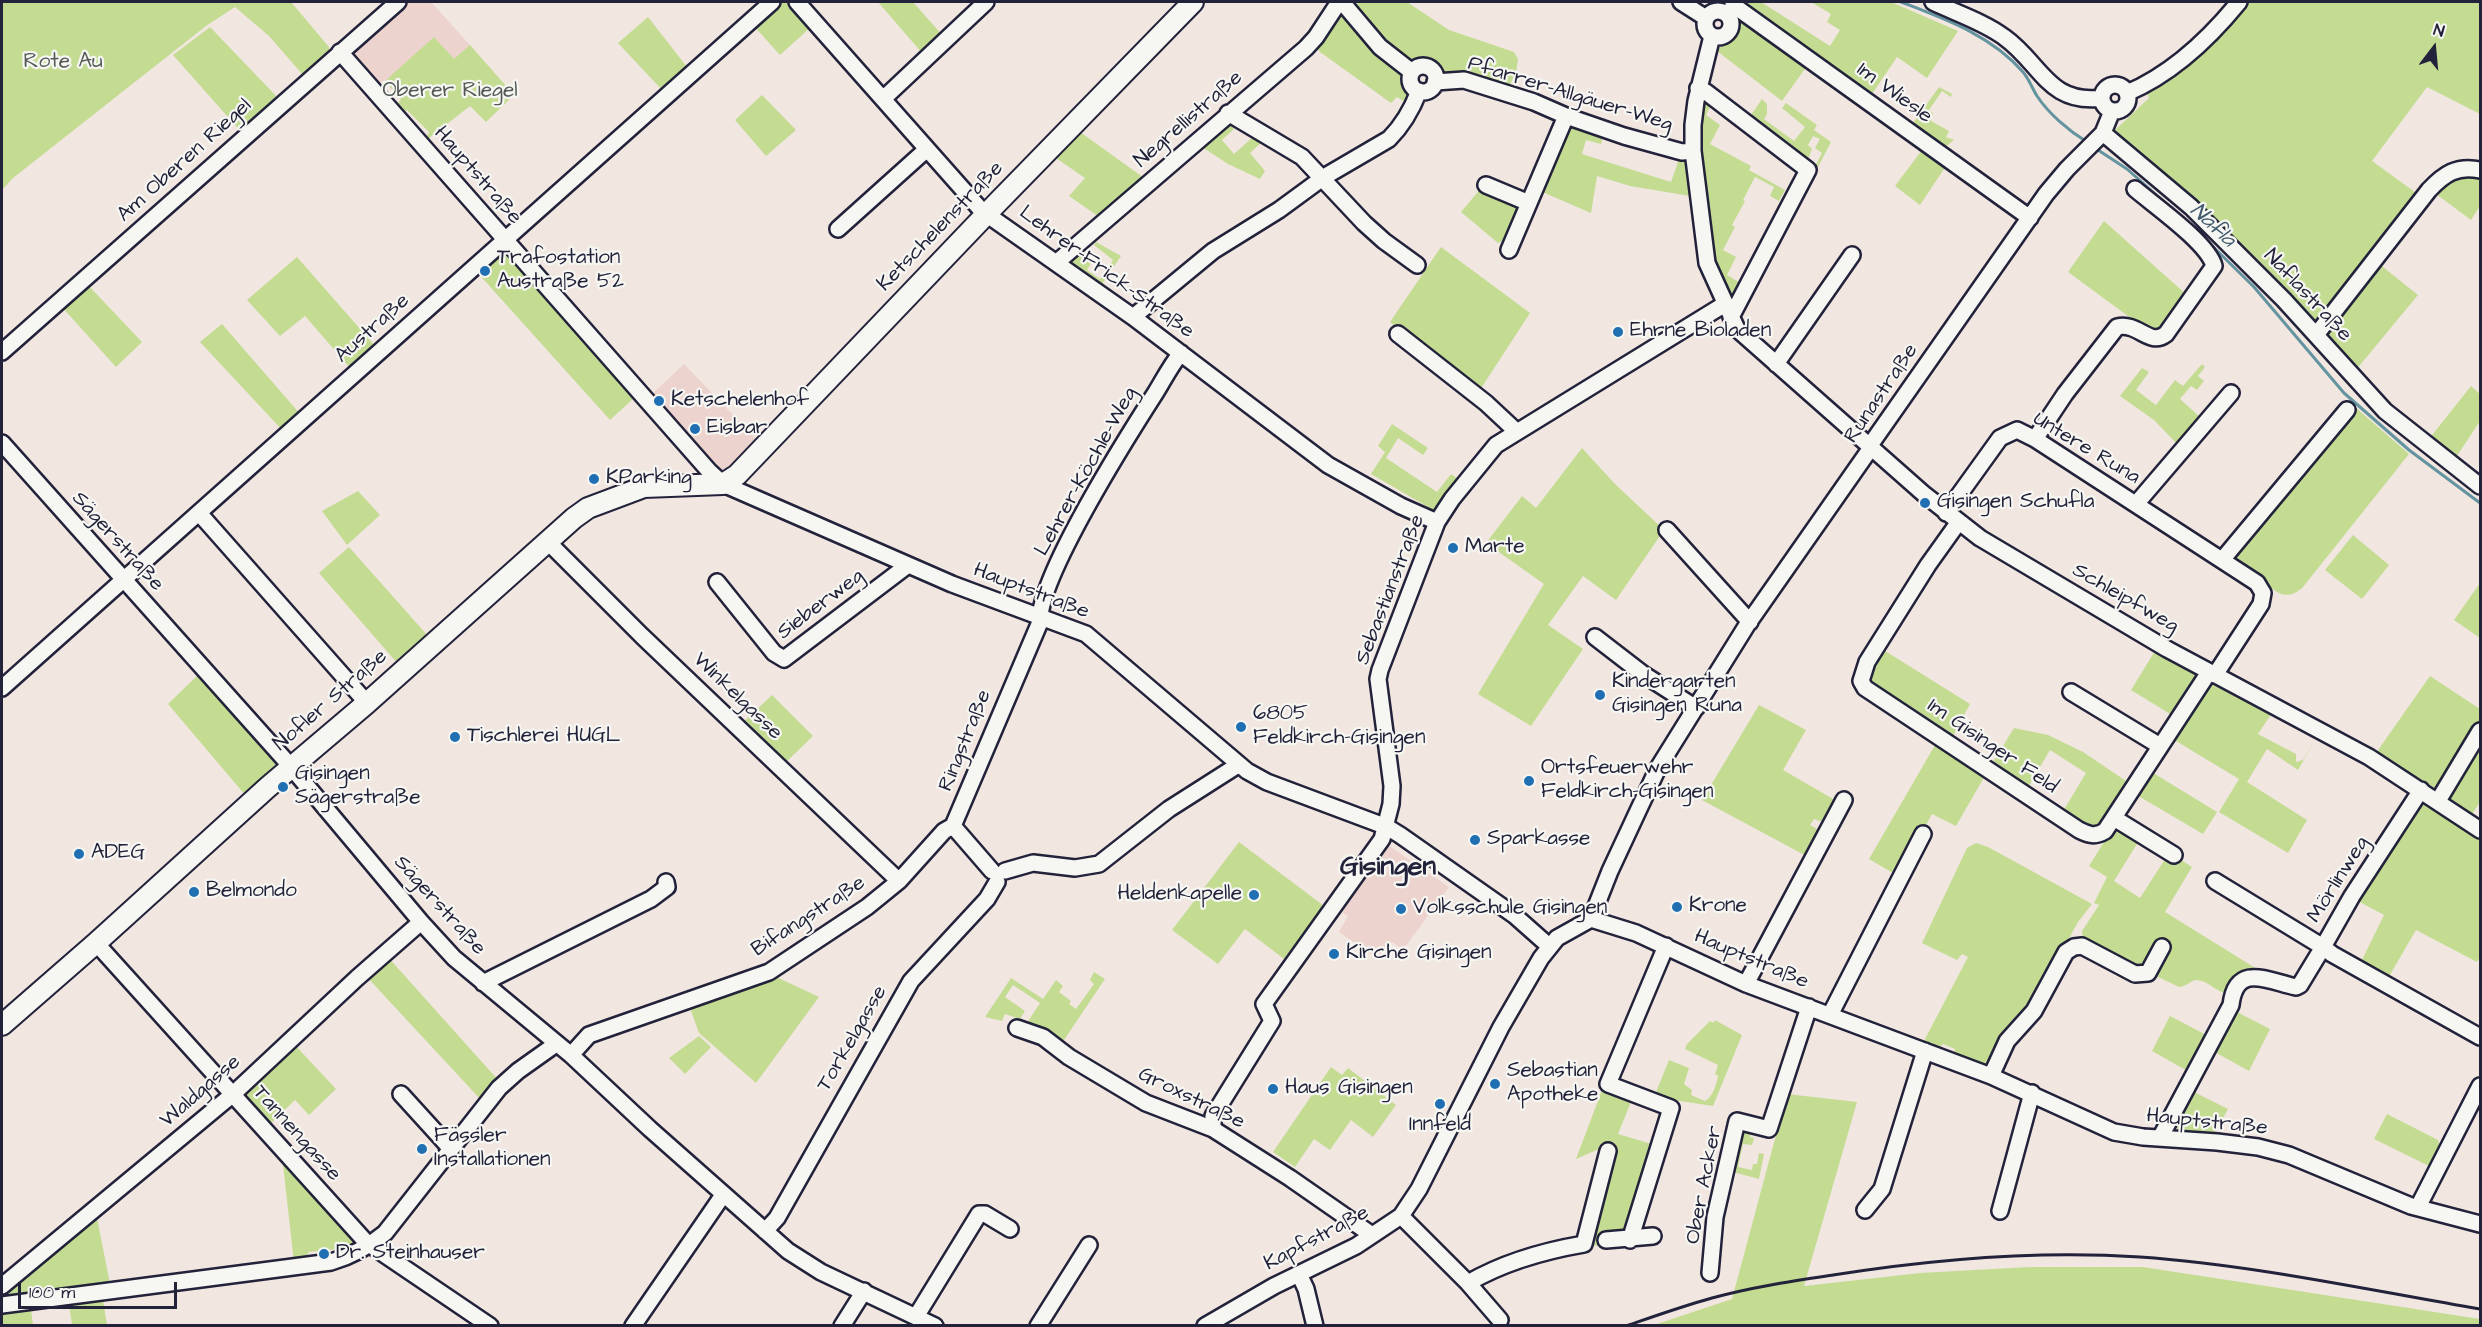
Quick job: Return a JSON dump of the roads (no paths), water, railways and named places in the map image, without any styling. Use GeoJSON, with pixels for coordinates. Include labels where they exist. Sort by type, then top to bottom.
{"type":"FeatureCollection","features":[{"type":"Feature","properties":{"kind":"main road","name":"Ketschelenstraße"},"geometry":{"type":"LineString","coordinates":[[723,484],[737,475],[987,213],[1193,2]]}},
{"type":"Feature","properties":{"kind":"main road","name":"Nofler Straße"},"geometry":{"type":"LineString","coordinates":[[2,1024],[581,512],[644,487],[723,484]]}},
{"type":"Feature","properties":{"kind":"street","name":"Am Oberen Riegel"},"geometry":{"type":"LineString","coordinates":[[2,352],[398,2]]}},
{"type":"Feature","properties":{"kind":"street","name":"Austraße"},"geometry":{"type":"LineString","coordinates":[[2,688],[772,2]]}},
{"type":"Feature","properties":{"kind":"street","name":"Lehrer-Frick-Straße"},"geometry":{"type":"LineString","coordinates":[[797,2],[982,211],[1133,317],[1328,465],[1401,506],[1437,522]]}},
{"type":"Feature","properties":{"kind":"street"},"geometry":{"type":"LineString","coordinates":[[883,99],[986,2]]}},
{"type":"Feature","properties":{"kind":"street","name":"Negrellistraße"},"geometry":{"type":"LineString","coordinates":[[1056,263],[1306,48],[1340,2],[1380,47],[1412,72]]}},
{"type":"Feature","properties":{"kind":"street"},"geometry":{"type":"LineString","coordinates":[[1681,2],[1706,18]]}},
{"type":"Feature","properties":{"kind":"street"},"geometry":{"type":"LineString","coordinates":[[1933,2],[2002,36],[2028,58],[2048,84],[2060,93],[2075,99],[2102,98],[2105,106],[2112,111]]}},
{"type":"Feature","properties":{"kind":"street","name":"Runastraße"},"geometry":{"type":"LineString","coordinates":[[2127,93],[2172,68],[2198,46],[2239,2]]}},
{"type":"Feature","properties":{"kind":"street"},"geometry":{"type":"LineString","coordinates":[[1731,6],[1730,30],[1720,37],[1712,36],[1705,26],[1706,18],[1711,12],[1731,6]]}},
{"type":"Feature","properties":{"kind":"street","name":"Im Wiesle"},"geometry":{"type":"LineString","coordinates":[[1731,6],[2030,218]]}},
{"type":"Feature","properties":{"kind":"street"},"geometry":{"type":"LineString","coordinates":[[1712,36],[1698,88],[1693,125],[1693,151],[1707,263],[1731,317]]}},
{"type":"Feature","properties":{"kind":"street","name":"Hauptstraße"},"geometry":{"type":"LineString","coordinates":[[340,52],[709,471],[723,484],[972,592],[1086,634],[1097,641],[1238,765],[1267,782],[1387,827],[1491,898],[1549,946]]}},
{"type":"Feature","properties":{"kind":"street"},"geometry":{"type":"LineString","coordinates":[[1419,67],[1428,68],[1434,73],[1435,82],[1431,89],[1419,91],[1411,84],[1412,72],[1419,67]]}},
{"type":"Feature","properties":{"kind":"street","name":"Pfarrer-Allgäuer-Weg"},"geometry":{"type":"LineString","coordinates":[[1435,82],[1464,80],[1658,146],[1682,152],[1693,151]]}},
{"type":"Feature","properties":{"kind":"street","name":"Runastraße"},"geometry":{"type":"LineString","coordinates":[[1591,919],[1606,880],[1658,768],[1750,622],[1945,337],[2067,169],[2096,141],[2112,111],[2124,108],[2127,93],[2121,87],[2112,86],[2105,90],[2102,98]]}},
{"type":"Feature","properties":{"kind":"street"},"geometry":{"type":"LineString","coordinates":[[1698,88],[1707,92],[1808,170],[1808,174],[1731,317]]}},
{"type":"Feature","properties":{"kind":"street"},"geometry":{"type":"LineString","coordinates":[[1133,317],[1213,251],[1279,210],[1324,177],[1389,139],[1408,113],[1419,91]]}},
{"type":"Feature","properties":{"kind":"street"},"geometry":{"type":"LineString","coordinates":[[1228,113],[1302,157],[1324,177],[1370,228],[1417,265]]}},
{"type":"Feature","properties":{"kind":"street"},"geometry":{"type":"LineString","coordinates":[[1509,250],[1566,116]]}},
{"type":"Feature","properties":{"kind":"street","name":"Naflastraße"},"geometry":{"type":"LineString","coordinates":[[2096,141],[2192,207],[2316,335],[2385,411],[2480,484]]}},
{"type":"Feature","properties":{"kind":"street"},"geometry":{"type":"LineString","coordinates":[[838,229],[927,148]]}},
{"type":"Feature","properties":{"kind":"street"},"geometry":{"type":"LineString","coordinates":[[2316,335],[2436,183],[2454,169],[2481,170]]}},
{"type":"Feature","properties":{"kind":"street"},"geometry":{"type":"LineString","coordinates":[[1486,185],[1528,203]]}},
{"type":"Feature","properties":{"kind":"street"},"geometry":{"type":"LineString","coordinates":[[2035,439],[2065,394],[2117,327],[2126,325],[2153,338],[2161,338],[2214,266],[2207,252],[2187,232],[2135,189]]}},
{"type":"Feature","properties":{"kind":"street"},"geometry":{"type":"LineString","coordinates":[[1731,317],[1810,192]]}},
{"type":"Feature","properties":{"kind":"street"},"geometry":{"type":"LineString","coordinates":[[1776,364],[1852,255]]}},
{"type":"Feature","properties":{"kind":"street","name":"Schleipfweg"},"geometry":{"type":"LineString","coordinates":[[1731,317],[1776,364],[1952,518],[2052,581],[2212,674],[2365,755],[2481,830]]}},
{"type":"Feature","properties":{"kind":"street","name":"Sebastianstraße"},"geometry":{"type":"LineString","coordinates":[[1213,1129],[1213,1116],[1272,1021],[1264,1004],[1371,856],[1387,827],[1392,804],[1392,786],[1378,679],[1384,655],[1437,522],[1485,456],[1516,431],[1731,317]]}},
{"type":"Feature","properties":{"kind":"street"},"geometry":{"type":"LineString","coordinates":[[1398,334],[1486,403],[1516,431]]}},
{"type":"Feature","properties":{"kind":"street","name":"Lehrer-Köchle-Weg"},"geometry":{"type":"LineString","coordinates":[[1039,616],[1039,609],[1062,555],[1133,428],[1180,353]]}},
{"type":"Feature","properties":{"kind":"street","name":"Untere Runa"},"geometry":{"type":"LineString","coordinates":[[2136,504],[2230,393]]}},
{"type":"Feature","properties":{"kind":"street"},"geometry":{"type":"LineString","coordinates":[[2222,560],[2348,410]]}},
{"type":"Feature","properties":{"kind":"street","name":"Untere Runa"},"geometry":{"type":"LineString","coordinates":[[1952,518],[2000,438],[2017,430],[2035,439],[2257,583],[2263,593],[2261,604],[2212,674]]}},
{"type":"Feature","properties":{"kind":"street","name":"Sägerstraße"},"geometry":{"type":"LineString","coordinates":[[2,443],[291,767],[454,958],[571,1055],[723,1195],[799,1259],[917,1315],[935,1326]]}},
{"type":"Feature","properties":{"kind":"street"},"geometry":{"type":"LineString","coordinates":[[198,513],[367,703]]}},
{"type":"Feature","properties":{"kind":"street","name":"Im Gisinger Feld"},"geometry":{"type":"LineString","coordinates":[[1952,518],[1928,565],[1867,662],[1861,681],[1865,688],[2079,830],[2088,835],[2098,836],[2110,825]]}},
{"type":"Feature","properties":{"kind":"street"},"geometry":{"type":"LineString","coordinates":[[1667,530],[1750,622]]}},
{"type":"Feature","properties":{"kind":"street","name":"Winkelgasse"},"geometry":{"type":"LineString","coordinates":[[548,542],[642,636],[899,881]]}},
{"type":"Feature","properties":{"kind":"street","name":"Sieberweg"},"geometry":{"type":"LineString","coordinates":[[717,582],[774,652],[784,659],[908,565]]}},
{"type":"Feature","properties":{"kind":"street","name":"Ringstraße"},"geometry":{"type":"LineString","coordinates":[[998,875],[953,826],[1040,622],[1039,616]]}},
{"type":"Feature","properties":{"kind":"street"},"geometry":{"type":"LineString","coordinates":[[1595,637],[1643,674],[1696,708]]}},
{"type":"Feature","properties":{"kind":"street"},"geometry":{"type":"LineString","coordinates":[[2174,855],[2110,825],[2160,747],[2212,674]]}},
{"type":"Feature","properties":{"kind":"street"},"geometry":{"type":"LineString","coordinates":[[2071,692],[2160,747]]}},
{"type":"Feature","properties":{"kind":"street"},"geometry":{"type":"LineString","coordinates":[[2438,801],[2481,731]]}},
{"type":"Feature","properties":{"kind":"street"},"geometry":{"type":"LineString","coordinates":[[998,875],[1033,863],[1075,868],[1099,864],[1168,809],[1238,765]]}},
{"type":"Feature","properties":{"kind":"street","name":"Mörlinweg"},"geometry":{"type":"LineString","coordinates":[[2215,880],[2323,947],[2352,896],[2421,790]]}},
{"type":"Feature","properties":{"kind":"street"},"geometry":{"type":"LineString","coordinates":[[1746,984],[1845,800]]}},
{"type":"Feature","properties":{"kind":"street","name":"Bifangstraße"},"geometry":{"type":"LineString","coordinates":[[571,1055],[589,1035],[769,972],[867,907],[899,881],[944,831],[953,826]]}},
{"type":"Feature","properties":{"kind":"street"},"geometry":{"type":"LineString","coordinates":[[1830,1015],[1923,834]]}},
{"type":"Feature","properties":{"kind":"street","name":"Torkelgasse"},"geometry":{"type":"LineString","coordinates":[[765,1232],[777,1218],[910,981],[987,899],[998,875]]}},
{"type":"Feature","properties":{"kind":"street"},"geometry":{"type":"LineString","coordinates":[[483,983],[651,899],[667,887],[666,882]]}},
{"type":"Feature","properties":{"kind":"street","name":"Hauptstraße"},"geometry":{"type":"LineString","coordinates":[[1591,919],[1619,927],[1666,946],[1746,984],[1991,1076],[2114,1132],[2258,1147],[2289,1155],[2411,1206],[2481,1224]]}},
{"type":"Feature","properties":{"kind":"street"},"geometry":{"type":"LineString","coordinates":[[1549,946],[1557,938],[1591,919]]}},
{"type":"Feature","properties":{"kind":"street","name":"Waldgasse"},"geometry":{"type":"LineString","coordinates":[[2,1286],[232,1095],[357,978],[421,922]]}},
{"type":"Feature","properties":{"kind":"street","name":"Tannengasse"},"geometry":{"type":"LineString","coordinates":[[96,943],[370,1245],[490,1326]]}},
{"type":"Feature","properties":{"kind":"street","name":"Kapfstraße"},"geometry":{"type":"LineString","coordinates":[[1205,1326],[1258,1294],[1331,1260],[1401,1216],[1419,1190],[1501,1027],[1549,946]]}},
{"type":"Feature","properties":{"kind":"street"},"geometry":{"type":"LineString","coordinates":[[1630,1240],[1671,1108],[1608,1084],[1666,946]]}},
{"type":"Feature","properties":{"kind":"street"},"geometry":{"type":"LineString","coordinates":[[1991,1076],[2007,1041],[2034,1011],[2066,951],[2082,946],[2135,974],[2142,975],[2148,973],[2162,948]]}},
{"type":"Feature","properties":{"kind":"street"},"geometry":{"type":"LineString","coordinates":[[2160,1138],[2231,1005],[2239,983],[2247,977],[2258,977],[2296,987],[2300,985],[2323,947],[2481,1037]]}},
{"type":"Feature","properties":{"kind":"street","name":"Ober Acker"},"geometry":{"type":"LineString","coordinates":[[1710,1273],[1715,1217],[1737,1121],[1769,1130],[1809,1007]]}},
{"type":"Feature","properties":{"kind":"street","name":"Groxstraße"},"geometry":{"type":"LineString","coordinates":[[1017,1028],[1043,1036],[1069,1057],[1146,1103],[1213,1129],[1290,1178],[1372,1236]]}},
{"type":"Feature","properties":{"kind":"street"},"geometry":{"type":"LineString","coordinates":[[2,1305],[331,1262],[353,1254],[370,1245],[385,1233],[499,1088],[518,1071],[556,1044]]}},
{"type":"Feature","properties":{"kind":"street"},"geometry":{"type":"LineString","coordinates":[[1865,1210],[1882,1189],[1925,1051]]}},
{"type":"Feature","properties":{"kind":"street"},"geometry":{"type":"LineString","coordinates":[[2418,1207],[2481,1086]]}},
{"type":"Feature","properties":{"kind":"street"},"geometry":{"type":"LineString","coordinates":[[2000,1211],[2032,1093]]}},
{"type":"Feature","properties":{"kind":"street"},"geometry":{"type":"LineString","coordinates":[[401,1094],[451,1149]]}},
{"type":"Feature","properties":{"kind":"street"},"geometry":{"type":"LineString","coordinates":[[1468,1283],[1494,1268],[1523,1258],[1584,1244],[1608,1151]]}},
{"type":"Feature","properties":{"kind":"street"},"geometry":{"type":"LineString","coordinates":[[633,1326],[723,1195]]}},
{"type":"Feature","properties":{"kind":"street"},"geometry":{"type":"LineString","coordinates":[[917,1315],[979,1214],[985,1214],[1010,1229]]}},
{"type":"Feature","properties":{"kind":"street"},"geometry":{"type":"LineString","coordinates":[[1401,1216],[1468,1283],[1500,1320]]}},
{"type":"Feature","properties":{"kind":"street"},"geometry":{"type":"LineString","coordinates":[[1606,1240],[1630,1240],[1653,1236]]}},
{"type":"Feature","properties":{"kind":"street"},"geometry":{"type":"LineString","coordinates":[[1038,1326],[1089,1245]]}},
{"type":"Feature","properties":{"kind":"street"},"geometry":{"type":"LineString","coordinates":[[1299,1274],[1306,1289],[1315,1326]]}},
{"type":"Feature","properties":{"kind":"street"},"geometry":{"type":"LineString","coordinates":[[842,1326],[864,1291]]}},
{"type":"Feature","properties":{"kind":"waterway","name":"Nafla"},"geometry":{"type":"LineString","coordinates":[[1901,2],[1966,30],[1997,48],[2023,72],[2037,96],[2053,116],[2087,142]]}},
{"type":"Feature","properties":{"kind":"waterway","name":"Nafla"},"geometry":{"type":"LineString","coordinates":[[2095,148],[2127,169],[2195,229],[2254,287],[2344,393],[2409,450],[2480,503]]}},
{"type":"Feature","properties":{"kind":"railway"},"geometry":{"type":"LineString","coordinates":[[1626,1326],[1712,1298],[1788,1282],[1947,1260],[2024,1255],[2101,1255],[2183,1261],[2311,1279],[2480,1309]]}},
{"type":"Feature","properties":{"kind":"place","name":"Trafostation Austraße 52"},"geometry":{"type":"Point","coordinates":[485,271]}},
{"type":"Feature","properties":{"kind":"place","name":"Ehrne Bioladen"},"geometry":{"type":"Point","coordinates":[1618,332]}},
{"type":"Feature","properties":{"kind":"place","name":"Ketschelenhof"},"geometry":{"type":"Point","coordinates":[659,401]}},
{"type":"Feature","properties":{"kind":"place","name":"Eisbar"},"geometry":{"type":"Point","coordinates":[695,429]}},
{"type":"Feature","properties":{"kind":"place","name":"KParking"},"geometry":{"type":"Point","coordinates":[594,479]}},
{"type":"Feature","properties":{"kind":"place","name":"Gisingen Schufla"},"geometry":{"type":"Point","coordinates":[1925,503]}},
{"type":"Feature","properties":{"kind":"place","name":"Marte"},"geometry":{"type":"Point","coordinates":[1453,548]}},
{"type":"Feature","properties":{"kind":"place","name":"Kindergarten Gisingen Runa"},"geometry":{"type":"Point","coordinates":[1600,695]}},
{"type":"Feature","properties":{"kind":"place","name":"6805 Feldkirch-Gisingen"},"geometry":{"type":"Point","coordinates":[1241,727]}},
{"type":"Feature","properties":{"kind":"place","name":"Tischlerei HUGL"},"geometry":{"type":"Point","coordinates":[455,737]}},
{"type":"Feature","properties":{"kind":"place","name":"Ortsfeuerwehr Feldkirch-Gisingen"},"geometry":{"type":"Point","coordinates":[1529,781]}},
{"type":"Feature","properties":{"kind":"place","name":"Gisingen Sägerstraße"},"geometry":{"type":"Point","coordinates":[283,787]}},
{"type":"Feature","properties":{"kind":"place","name":"Sparkasse"},"geometry":{"type":"Point","coordinates":[1475,840]}},
{"type":"Feature","properties":{"kind":"place","name":"ADEG"},"geometry":{"type":"Point","coordinates":[79,854]}},
{"type":"Feature","properties":{"kind":"place","name":"Belmondo"},"geometry":{"type":"Point","coordinates":[194,892]}},
{"type":"Feature","properties":{"kind":"place","name":"Heldenkapelle"},"geometry":{"type":"Point","coordinates":[1254,895]}},
{"type":"Feature","properties":{"kind":"place","name":"Krone"},"geometry":{"type":"Point","coordinates":[1677,907]}},
{"type":"Feature","properties":{"kind":"place","name":"Volksschule Gisingen"},"geometry":{"type":"Point","coordinates":[1401,909]}},
{"type":"Feature","properties":{"kind":"place","name":"Kirche Gisingen"},"geometry":{"type":"Point","coordinates":[1334,954]}},
{"type":"Feature","properties":{"kind":"place","name":"Sebastian Apotheke"},"geometry":{"type":"Point","coordinates":[1495,1084]}},
{"type":"Feature","properties":{"kind":"place","name":"Haus Gisingen"},"geometry":{"type":"Point","coordinates":[1273,1089]}},
{"type":"Feature","properties":{"kind":"place","name":"Innfeld"},"geometry":{"type":"Point","coordinates":[1440,1104]}},
{"type":"Feature","properties":{"kind":"place","name":"Fässler Installationen"},"geometry":{"type":"Point","coordinates":[422,1149]}},
{"type":"Feature","properties":{"kind":"place","name":"Dr. Steinhauser"},"geometry":{"type":"Point","coordinates":[324,1254]}},
{"type":"Feature","properties":{"kind":"district","name":"Gisingen"},"geometry":{"type":"Point","coordinates":[1388,868]}},
{"type":"Feature","properties":{"kind":"park label","name":"Rote Au"},"geometry":{"type":"Point","coordinates":[63,63]}},
{"type":"Feature","properties":{"kind":"park label","name":"Oberer Riegel"},"geometry":{"type":"Point","coordinates":[450,92]}}]}
